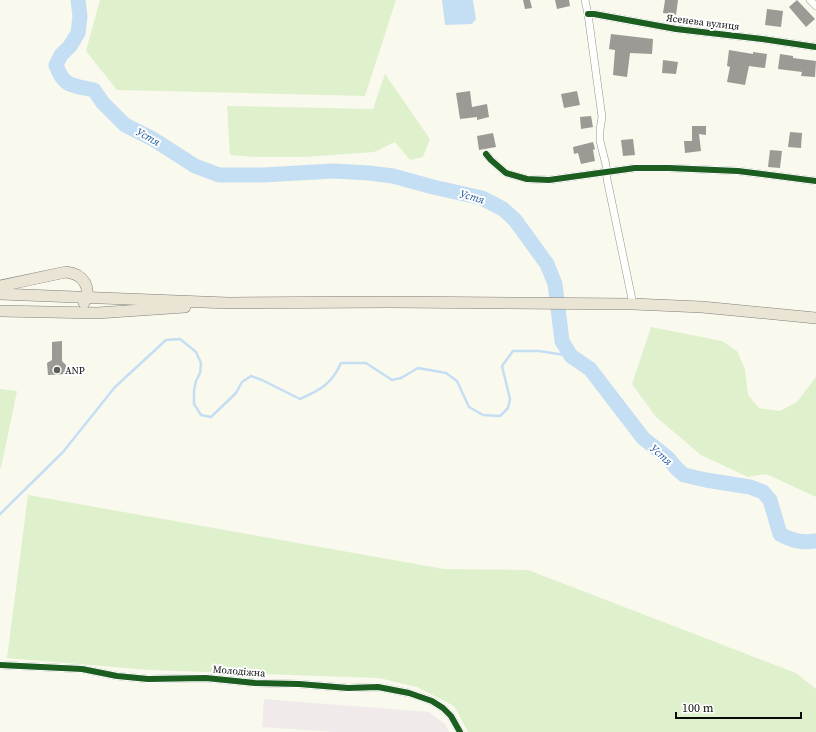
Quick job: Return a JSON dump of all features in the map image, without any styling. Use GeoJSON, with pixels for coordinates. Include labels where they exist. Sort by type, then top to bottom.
{"type":"FeatureCollection","features":[{"type":"Feature","properties":{"kind":"highway"},"geometry":{"type":"LineString","coordinates":[[0,286],[70,272],[78,276],[87,286],[87,298],[80,313]]}},
{"type":"Feature","properties":{"kind":"highway"},"geometry":{"type":"LineString","coordinates":[[0,294],[228,303],[390,302],[633,304],[702,307],[816,318]]}},
{"type":"Feature","properties":{"kind":"highway"},"geometry":{"type":"LineString","coordinates":[[0,311],[80,313],[159,310],[228,303]]}},
{"type":"Feature","properties":{"kind":"street"},"geometry":{"type":"LineString","coordinates":[[585,0],[602,117],[600,141],[606,165],[606,179],[633,304]]}},
{"type":"Feature","properties":{"kind":"street"},"geometry":{"type":"LineString","coordinates":[[810,0],[816,6]]}},
{"type":"Feature","properties":{"kind":"street","name":"Ясенева вулиця"},"geometry":{"type":"LineString","coordinates":[[588,14],[676,29],[816,47]]}},
{"type":"Feature","properties":{"kind":"street"},"geometry":{"type":"LineString","coordinates":[[486,154],[506,173],[527,179],[549,180],[635,168],[668,168],[738,172],[816,181]]}},
{"type":"Feature","properties":{"kind":"street","name":"Молодіжна"},"geometry":{"type":"LineString","coordinates":[[0,665],[82,669],[117,676],[148,679],[206,678],[255,683],[299,684],[348,688],[378,687],[409,693],[432,701],[444,708],[451,716],[460,732]]}},
{"type":"Feature","properties":{"kind":"shaded area"},"geometry":{"type":"Polygon","coordinates":[[[264,699],[429,712],[445,724],[449,732],[335,732],[262,727],[264,699]]]}},
{"type":"Feature","properties":{"kind":"green space"},"geometry":{"type":"Polygon","coordinates":[[[100,0],[396,0],[365,96],[117,90],[86,51],[100,0]]]}},
{"type":"Feature","properties":{"kind":"green space"},"geometry":{"type":"Polygon","coordinates":[[[385,74],[430,139],[423,157],[410,160],[395,142],[374,152],[304,157],[254,157],[230,155],[227,106],[373,109],[385,74]]]}},
{"type":"Feature","properties":{"kind":"green space"},"geometry":{"type":"Polygon","coordinates":[[[651,327],[722,341],[737,351],[745,369],[748,395],[759,408],[780,411],[797,402],[816,377],[816,497],[766,474],[748,477],[701,455],[656,417],[632,384],[651,327]]]}},
{"type":"Feature","properties":{"kind":"green space"},"geometry":{"type":"Polygon","coordinates":[[[0,389],[17,391],[1,468],[0,468],[0,389]]]}},
{"type":"Feature","properties":{"kind":"green space"},"geometry":{"type":"Polygon","coordinates":[[[28,495],[444,569],[528,570],[796,673],[816,689],[816,732],[468,732],[454,706],[417,687],[379,678],[150,670],[7,658],[28,495]]]}},
{"type":"Feature","properties":{"kind":"water"},"geometry":{"type":"Polygon","coordinates":[[[442,0],[473,0],[476,19],[472,24],[445,25],[442,0]]]}},
{"type":"Feature","properties":{"kind":"building"},"geometry":{"type":"Polygon","coordinates":[[[523,0],[530,0],[532,8],[525,9],[523,0]]]}},
{"type":"Feature","properties":{"kind":"building"},"geometry":{"type":"Polygon","coordinates":[[[555,0],[569,0],[570,6],[557,9],[555,0]]]}},
{"type":"Feature","properties":{"kind":"building"},"geometry":{"type":"Polygon","coordinates":[[[665,0],[678,0],[676,15],[663,13],[665,0]]]}},
{"type":"Feature","properties":{"kind":"building"},"geometry":{"type":"Polygon","coordinates":[[[797,0],[815,19],[806,27],[789,7],[797,0]]]}},
{"type":"Feature","properties":{"kind":"building"},"geometry":{"type":"Polygon","coordinates":[[[767,9],[783,11],[781,27],[765,25],[767,9]]]}},
{"type":"Feature","properties":{"kind":"building"},"geometry":{"type":"Polygon","coordinates":[[[611,34],[653,39],[652,54],[630,53],[627,77],[613,75],[615,50],[609,49],[611,34]]]}},
{"type":"Feature","properties":{"kind":"building"},"geometry":{"type":"Polygon","coordinates":[[[729,50],[753,54],[753,52],[767,54],[765,68],[749,66],[745,85],[727,82],[730,67],[727,66],[729,50]]]}},
{"type":"Feature","properties":{"kind":"building"},"geometry":{"type":"Polygon","coordinates":[[[780,54],[793,56],[793,58],[816,61],[815,77],[801,76],[802,72],[778,69],[780,54]]]}},
{"type":"Feature","properties":{"kind":"building"},"geometry":{"type":"Polygon","coordinates":[[[663,60],[678,62],[676,74],[662,73],[663,60]]]}},
{"type":"Feature","properties":{"kind":"building"},"geometry":{"type":"Polygon","coordinates":[[[470,91],[472,107],[487,104],[489,117],[477,120],[477,117],[460,119],[456,93],[470,91]]]}},
{"type":"Feature","properties":{"kind":"building"},"geometry":{"type":"Polygon","coordinates":[[[577,91],[580,105],[564,108],[561,94],[577,91]]]}},
{"type":"Feature","properties":{"kind":"building"},"geometry":{"type":"Polygon","coordinates":[[[591,116],[593,127],[581,129],[580,117],[591,116]]]}},
{"type":"Feature","properties":{"kind":"building"},"geometry":{"type":"Polygon","coordinates":[[[692,126],[706,126],[706,135],[699,134],[701,151],[685,153],[684,141],[692,141],[692,126]]]}},
{"type":"Feature","properties":{"kind":"building"},"geometry":{"type":"Polygon","coordinates":[[[790,132],[802,133],[801,148],[788,147],[790,132]]]}},
{"type":"Feature","properties":{"kind":"building"},"geometry":{"type":"Polygon","coordinates":[[[493,133],[496,147],[479,150],[477,136],[493,133]]]}},
{"type":"Feature","properties":{"kind":"building"},"geometry":{"type":"Polygon","coordinates":[[[633,139],[635,155],[623,156],[621,140],[633,139]]]}},
{"type":"Feature","properties":{"kind":"building"},"geometry":{"type":"Polygon","coordinates":[[[593,142],[595,149],[593,150],[595,161],[581,164],[578,153],[574,154],[573,147],[593,142]]]}},
{"type":"Feature","properties":{"kind":"building"},"geometry":{"type":"Polygon","coordinates":[[[770,150],[782,151],[780,168],[768,167],[770,150]]]}},
{"type":"Feature","properties":{"kind":"building"},"geometry":{"type":"Polygon","coordinates":[[[62,341],[62,361],[66,365],[66,374],[48,375],[47,363],[52,360],[52,342],[62,341]]]}},
{"type":"Feature","properties":{"kind":"waterway","name":"Устя"},"geometry":{"type":"LineString","coordinates":[[78,0],[80,16],[78,33],[70,46],[61,55],[56,65],[62,78],[66,82],[75,86],[94,90],[103,103],[125,125],[153,139],[195,166],[219,175],[263,175],[333,171],[393,176],[482,198],[503,209],[515,220],[547,264],[555,284],[562,341],[571,356],[590,369],[643,438],[668,458],[684,475],[750,487],[763,492],[770,500],[780,534],[797,541],[816,541]]}},
{"type":"Feature","properties":{"kind":"waterway"},"geometry":{"type":"LineString","coordinates":[[0,514],[63,452],[115,387],[166,340],[180,339],[196,352],[201,363],[200,373],[194,390],[194,404],[201,415],[211,417],[236,393],[242,382],[251,376],[300,399],[325,386],[334,376],[341,363],[366,363],[392,380],[401,378],[418,368],[446,373],[457,381],[469,407],[483,415],[500,416],[508,408],[510,399],[502,366],[513,351],[539,351],[571,356]]}},
{"type":"Feature","properties":{"kind":"cycle path"},"geometry":{"type":"LineString","coordinates":[[588,14],[676,29],[816,47]]}},
{"type":"Feature","properties":{"kind":"cycle path"},"geometry":{"type":"LineString","coordinates":[[486,154],[506,173],[527,179],[549,180],[635,168],[669,168],[738,171],[816,181]]}},
{"type":"Feature","properties":{"kind":"cycle path"},"geometry":{"type":"LineString","coordinates":[[0,665],[82,669],[117,676],[148,679],[206,678],[255,683],[299,684],[348,688],[378,687],[409,693],[432,701],[443,708],[451,716],[460,732]]}},
{"type":"Feature","properties":{"kind":"place","name":"ANP"},"geometry":{"type":"Point","coordinates":[57,370]}}]}
